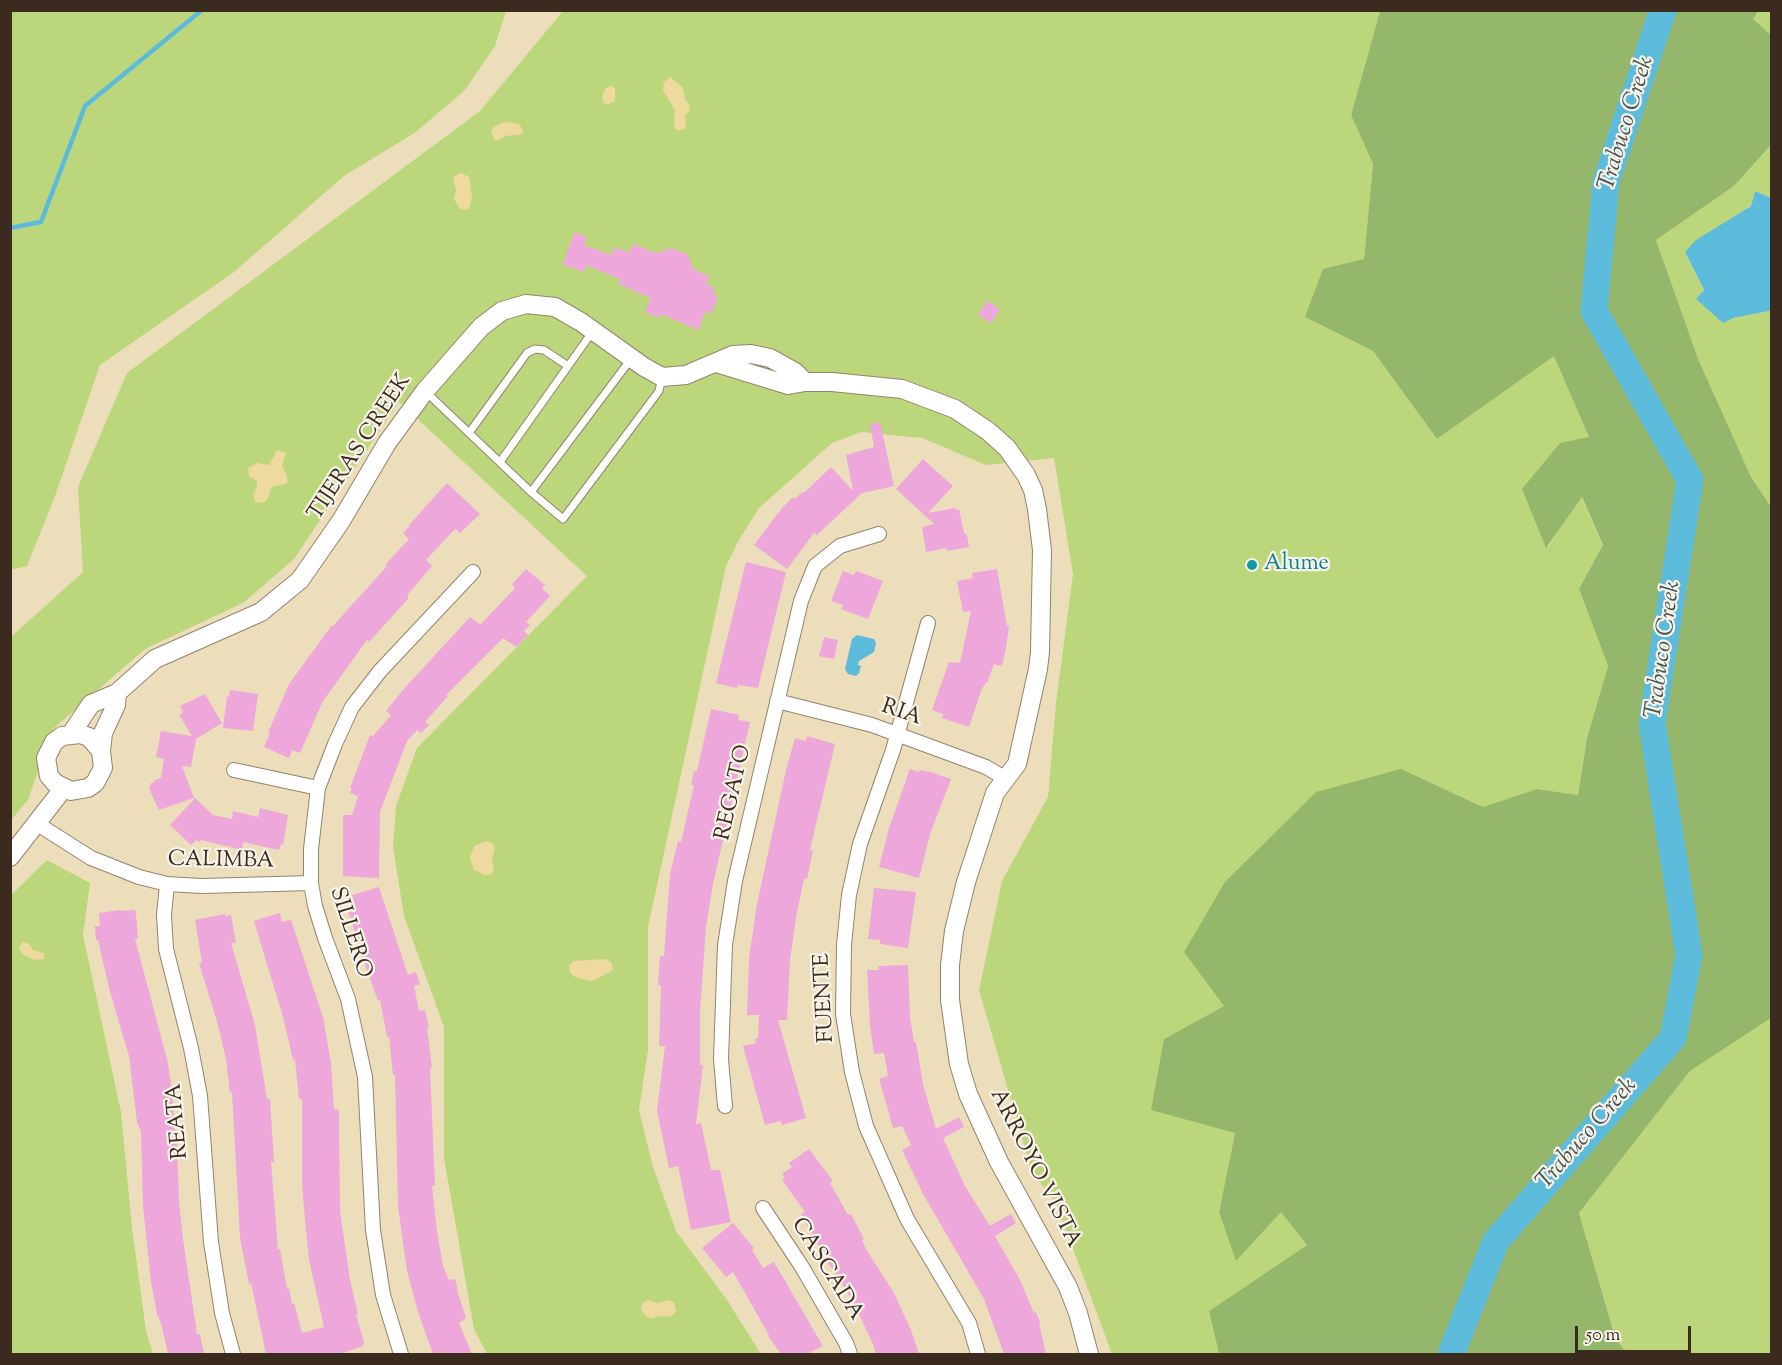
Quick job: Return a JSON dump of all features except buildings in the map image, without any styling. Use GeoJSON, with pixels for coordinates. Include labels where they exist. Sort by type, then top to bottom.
{"type":"FeatureCollection","features":[{"type":"Feature","properties":{"kind":"street","name":"TIJERAS CREEK"},"geometry":{"type":"LineString","coordinates":[[63,789],[49,776],[46,758],[54,742],[70,734],[91,704],[117,693],[155,659],[261,612],[300,580],[341,520],[387,443],[425,391],[481,327],[502,311],[526,304],[555,307],[631,359],[662,377]]}},
{"type":"Feature","properties":{"kind":"street","name":"ARROYO VISTA"},"geometry":{"type":"LineString","coordinates":[[662,377],[686,375],[717,363],[788,385],[805,382],[832,382],[902,389],[955,409],[988,431],[1007,448],[1026,475],[1033,490],[1042,550],[1038,669],[1017,764],[995,793],[966,882],[954,931],[950,965],[952,1027],[968,1094],[999,1162],[1068,1287],[1089,1354]]}},
{"type":"Feature","properties":{"kind":"street","name":"REGATO"},"geometry":{"type":"LineString","coordinates":[[725,1106],[721,1059],[725,945],[735,881],[801,602],[815,566],[840,546],[879,534]]}},
{"type":"Feature","properties":{"kind":"street","name":"SILLERO"},"geometry":{"type":"LineString","coordinates":[[401,1354],[383,1295],[373,1230],[365,1077],[348,999],[325,938],[311,883],[311,849],[318,788],[352,707],[380,670],[472,572]]}},
{"type":"Feature","properties":{"kind":"street","name":"FUENTE"},"geometry":{"type":"LineString","coordinates":[[928,622],[897,734],[860,844],[849,895],[844,945],[843,1014],[852,1072],[866,1126],[907,1219],[969,1323],[978,1354]]}},
{"type":"Feature","properties":{"kind":"street"},"geometry":{"type":"LineString","coordinates":[[10,857],[63,789],[80,790],[95,783],[103,768],[101,751],[103,733],[116,705],[117,693]]}},
{"type":"Feature","properties":{"kind":"street","name":"RIA"},"geometry":{"type":"LineString","coordinates":[[777,701],[842,717],[897,734],[986,767],[1006,778]]}},
{"type":"Feature","properties":{"kind":"street"},"geometry":{"type":"LineString","coordinates":[[70,734],[89,737],[101,751]]}},
{"type":"Feature","properties":{"kind":"street"},"geometry":{"type":"LineString","coordinates":[[234,770],[318,788]]}},
{"type":"Feature","properties":{"kind":"street","name":"CALIMBA"},"geometry":{"type":"LineString","coordinates":[[36,823],[91,858],[139,877],[167,884],[202,886],[311,883]]}},
{"type":"Feature","properties":{"kind":"street","name":"REATA"},"geometry":{"type":"LineString","coordinates":[[167,884],[164,915],[166,949],[191,1048],[200,1096],[211,1242],[222,1312],[233,1354]]}},
{"type":"Feature","properties":{"kind":"street","name":"CASCADA"},"geometry":{"type":"LineString","coordinates":[[763,1208],[802,1267],[846,1342],[850,1354]]}},
{"type":"Feature","properties":{"kind":"lane"},"geometry":{"type":"LineString","coordinates":[[500,462],[593,331]]}},
{"type":"Feature","properties":{"kind":"lane"},"geometry":{"type":"LineString","coordinates":[[469,433],[527,353],[535,349],[544,350],[568,366]]}},
{"type":"Feature","properties":{"kind":"lane"},"geometry":{"type":"LineString","coordinates":[[531,492],[631,359]]}},
{"type":"Feature","properties":{"kind":"lane"},"geometry":{"type":"LineString","coordinates":[[425,391],[531,492],[563,519],[659,391],[662,377]]}},
{"type":"Feature","properties":{"kind":"green space"},"geometry":{"type":"Polygon","coordinates":[[[10,11],[506,11],[495,46],[465,90],[416,132],[344,176],[234,272],[100,365],[54,499],[27,566],[11,570],[10,11]]]}},
{"type":"Feature","properties":{"kind":"green space"},"geometry":{"type":"Polygon","coordinates":[[[563,11],[1380,11],[1351,115],[1373,164],[1364,259],[1305,317],[1373,351],[1437,439],[1554,355],[1589,437],[1547,548],[1581,496],[1603,546],[1579,589],[1608,666],[1587,738],[1578,795],[1537,789],[1483,807],[1401,770],[1224,1006],[1164,1039],[1235,1133],[1219,1212],[1236,1260],[1281,1211],[1307,1245],[1209,1311],[1219,1354],[1112,1354],[1056,1203],[1032,1172],[979,990],[1002,881],[1048,797],[1056,703],[1073,574],[1054,458],[986,465],[922,438],[861,432],[832,443],[759,508],[726,566],[648,927],[648,1050],[639,1110],[653,1167],[676,1231],[727,1300],[761,1354],[487,1354],[474,1329],[444,1158],[444,1027],[404,916],[393,847],[396,806],[417,748],[587,576],[399,402],[294,559],[243,603],[145,649],[53,729],[28,800],[11,820],[11,637],[83,572],[78,487],[127,373],[480,111],[563,11]]]}},
{"type":"Feature","properties":{"kind":"green space"},"geometry":{"type":"Polygon","coordinates":[[[1380,11],[1758,11],[1753,19],[1771,35],[1771,145],[1734,186],[1656,240],[1698,359],[1751,477],[1771,507],[1771,1018],[1690,1071],[1579,1213],[1615,1337],[1627,1354],[1219,1354],[1209,1311],[1307,1245],[1281,1212],[1236,1261],[1219,1212],[1235,1133],[1151,1110],[1164,1039],[1224,1006],[1184,952],[1225,882],[1316,792],[1401,769],[1483,807],[1537,789],[1578,795],[1587,738],[1608,666],[1579,589],[1603,545],[1582,497],[1546,548],[1522,489],[1560,443],[1589,437],[1554,356],[1437,439],[1373,351],[1305,317],[1323,269],[1364,259],[1373,164],[1351,115],[1380,11]]]}},
{"type":"Feature","properties":{"kind":"green space"},"geometry":{"type":"Polygon","coordinates":[[[1758,11],[1771,11],[1771,35],[1752,19],[1758,11]]]}},
{"type":"Feature","properties":{"kind":"green space"},"geometry":{"type":"Polygon","coordinates":[[[1771,145],[1771,198],[1755,191],[1751,205],[1685,252],[1704,291],[1697,298],[1733,318],[1771,309],[1771,507],[1751,477],[1697,359],[1656,240],[1734,186],[1771,145]]]}},
{"type":"Feature","properties":{"kind":"green space"},"geometry":{"type":"Polygon","coordinates":[[[47,860],[90,883],[83,935],[121,1112],[132,1228],[146,1331],[153,1354],[11,1354],[11,895],[47,860]]]}},
{"type":"Feature","properties":{"kind":"green space"},"geometry":{"type":"Polygon","coordinates":[[[1771,1018],[1771,1354],[1627,1354],[1615,1337],[1579,1213],[1690,1071],[1771,1018]]]}},
{"type":"Feature","properties":{"kind":"sand"},"geometry":{"type":"Polygon","coordinates":[[[670,77],[683,88],[685,99],[690,106],[685,116],[686,127],[682,130],[677,130],[674,126],[675,110],[663,90],[664,82],[670,77]]]}},
{"type":"Feature","properties":{"kind":"sand"},"geometry":{"type":"Polygon","coordinates":[[[611,86],[615,88],[615,101],[607,105],[603,102],[602,97],[606,88],[611,86]]]}},
{"type":"Feature","properties":{"kind":"sand"},"geometry":{"type":"Polygon","coordinates":[[[505,122],[519,124],[523,130],[522,134],[506,136],[496,141],[491,131],[493,127],[505,122]]]}},
{"type":"Feature","properties":{"kind":"sand"},"geometry":{"type":"Polygon","coordinates":[[[461,173],[469,177],[470,183],[472,199],[466,210],[460,209],[454,199],[456,190],[453,177],[461,173]]]}},
{"type":"Feature","properties":{"kind":"sand"},"geometry":{"type":"Polygon","coordinates":[[[277,450],[286,453],[282,465],[288,480],[286,484],[272,487],[267,500],[263,503],[255,502],[253,495],[257,481],[249,476],[248,468],[257,463],[269,465],[277,450]]]}},
{"type":"Feature","properties":{"kind":"sand"},"geometry":{"type":"Polygon","coordinates":[[[486,841],[492,843],[495,848],[492,859],[494,870],[491,874],[485,875],[474,870],[470,858],[474,846],[486,841]]]}},
{"type":"Feature","properties":{"kind":"sand"},"geometry":{"type":"Polygon","coordinates":[[[23,942],[28,943],[33,950],[44,953],[44,959],[35,960],[22,954],[19,947],[23,942]]]}},
{"type":"Feature","properties":{"kind":"sand"},"geometry":{"type":"Polygon","coordinates":[[[605,959],[611,962],[613,970],[597,979],[590,981],[575,977],[570,973],[569,965],[574,961],[605,959]]]}},
{"type":"Feature","properties":{"kind":"sand"},"geometry":{"type":"Polygon","coordinates":[[[648,1300],[657,1303],[669,1300],[674,1302],[676,1312],[670,1317],[660,1316],[650,1319],[641,1309],[642,1303],[648,1300]]]}},
{"type":"Feature","properties":{"kind":"water"},"geometry":{"type":"Polygon","coordinates":[[[1755,191],[1771,198],[1771,309],[1733,318],[1723,323],[1696,299],[1704,290],[1685,252],[1696,240],[1751,206],[1755,191]]]}},
{"type":"Feature","properties":{"kind":"water"},"geometry":{"type":"Polygon","coordinates":[[[857,635],[874,639],[876,643],[874,652],[859,661],[858,665],[861,666],[856,676],[848,674],[845,669],[852,639],[857,635]]]}},
{"type":"Feature","properties":{"kind":"waterway","name":"TIJERAS CREEK"},"geometry":{"type":"LineString","coordinates":[[10,228],[41,222],[85,106],[202,10]]}},
{"type":"Feature","properties":{"kind":"waterway","name":"Trabuco Creek"},"geometry":{"type":"LineString","coordinates":[[1451,1354],[1496,1241],[1673,1038],[1689,955],[1652,723],[1690,480],[1594,311],[1606,182],[1663,10]]}},
{"type":"Feature","properties":{"kind":"place","name":"Alume"},"geometry":{"type":"Point","coordinates":[1252,565]}}]}
